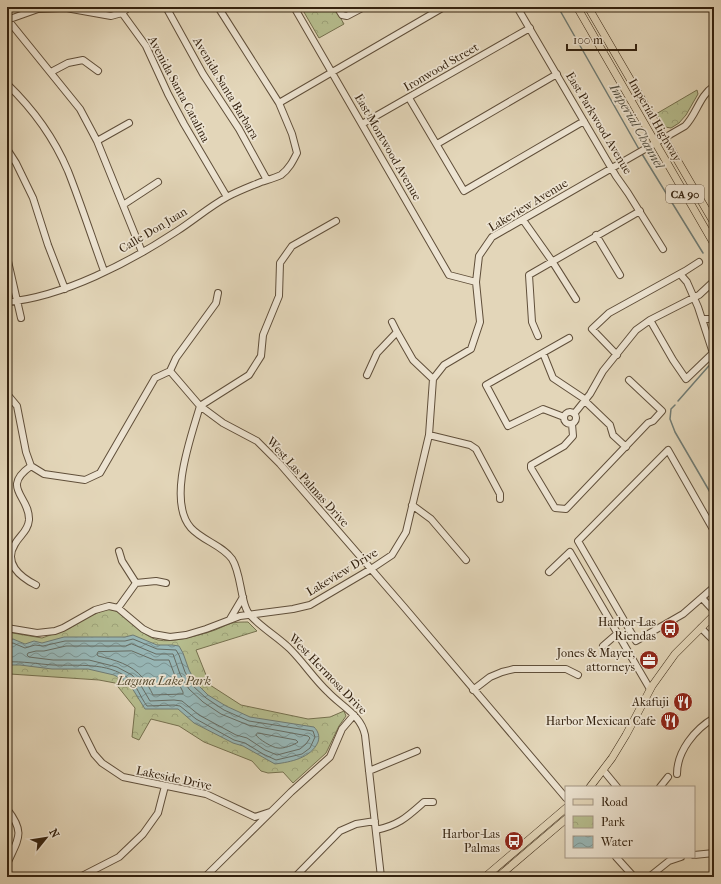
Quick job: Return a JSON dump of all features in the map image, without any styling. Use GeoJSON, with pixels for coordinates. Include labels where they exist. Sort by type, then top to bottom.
{"type":"FeatureCollection","features":[{"type":"Feature","properties":{"kind":"main road","name":"Imperial Highway"},"geometry":{"type":"LineString","coordinates":[[577,7],[714,244]]}},
{"type":"Feature","properties":{"kind":"main road","name":"Imperial Highway"},"geometry":{"type":"LineString","coordinates":[[588,7],[714,223]]}},
{"type":"Feature","properties":{"kind":"main road"},"geometry":{"type":"LineString","coordinates":[[591,786],[612,758],[650,689],[675,654],[714,614]]}},
{"type":"Feature","properties":{"kind":"main road"},"geometry":{"type":"LineString","coordinates":[[485,877],[565,809]]}},
{"type":"Feature","properties":{"kind":"main road"},"geometry":{"type":"LineString","coordinates":[[498,877],[565,820]]}},
{"type":"Feature","properties":{"kind":"street"},"geometry":{"type":"LineString","coordinates":[[129,7],[122,13],[110,16],[96,10],[38,8],[7,20],[80,109],[97,140],[142,252]]}},
{"type":"Feature","properties":{"kind":"street","name":"Avenida Santa Barbara"},"geometry":{"type":"LineString","coordinates":[[166,7],[203,74],[239,129],[267,180]]}},
{"type":"Feature","properties":{"kind":"street"},"geometry":{"type":"LineString","coordinates":[[218,7],[279,103],[444,7]]}},
{"type":"Feature","properties":{"kind":"street","name":"East Montwood Avenue"},"geometry":{"type":"LineString","coordinates":[[294,7],[450,275],[476,282]]}},
{"type":"Feature","properties":{"kind":"street"},"geometry":{"type":"LineString","coordinates":[[337,7],[342,14],[346,16],[364,7]]}},
{"type":"Feature","properties":{"kind":"street","name":"East Parkwood Avenue"},"geometry":{"type":"LineString","coordinates":[[517,7],[611,168],[663,249]]}},
{"type":"Feature","properties":{"kind":"street","name":"Avenida Santa Catalina"},"geometry":{"type":"LineString","coordinates":[[122,13],[146,46],[168,94],[227,197]]}},
{"type":"Feature","properties":{"kind":"street","name":"Ironwood Street"},"geometry":{"type":"LineString","coordinates":[[362,124],[530,28]]}},
{"type":"Feature","properties":{"kind":"street"},"geometry":{"type":"LineString","coordinates":[[50,72],[68,63],[83,60],[98,71]]}},
{"type":"Feature","properties":{"kind":"street"},"geometry":{"type":"LineString","coordinates":[[436,144],[557,74]]}},
{"type":"Feature","properties":{"kind":"street"},"geometry":{"type":"LineString","coordinates":[[7,84],[18,94],[37,118],[64,163],[104,271]]}},
{"type":"Feature","properties":{"kind":"street","name":"Lakeview Avenue"},"geometry":{"type":"LineString","coordinates":[[433,379],[444,365],[471,349],[480,322],[476,282],[479,256],[492,237],[685,126],[689,122],[705,94],[714,86]]}},
{"type":"Feature","properties":{"kind":"street"},"geometry":{"type":"LineString","coordinates":[[409,98],[464,191],[584,121]]}},
{"type":"Feature","properties":{"kind":"street","name":"Calle Don Juan"},"geometry":{"type":"LineString","coordinates":[[7,302],[18,301],[65,289],[104,271],[142,252],[177,231],[204,211],[227,197],[280,175],[291,164],[297,153],[292,134],[279,103]]}},
{"type":"Feature","properties":{"kind":"street"},"geometry":{"type":"LineString","coordinates":[[97,140],[129,123]]}},
{"type":"Feature","properties":{"kind":"street"},"geometry":{"type":"LineString","coordinates":[[7,149],[16,163],[33,198],[48,245],[65,289]]}},
{"type":"Feature","properties":{"kind":"street"},"geometry":{"type":"LineString","coordinates":[[123,205],[158,182]]}},
{"type":"Feature","properties":{"kind":"street"},"geometry":{"type":"LineString","coordinates":[[538,336],[532,322],[529,275],[640,211]]}},
{"type":"Feature","properties":{"kind":"street"},"geometry":{"type":"LineString","coordinates":[[522,220],[552,261],[576,299]]}},
{"type":"Feature","properties":{"kind":"street"},"geometry":{"type":"LineString","coordinates":[[249,615],[238,575],[231,559],[222,550],[194,531],[185,520],[180,496],[182,474],[187,450],[200,406],[249,375],[261,356],[263,335],[279,296],[280,263],[292,246],[336,221]]}},
{"type":"Feature","properties":{"kind":"street"},"geometry":{"type":"LineString","coordinates":[[596,235],[620,274]]}},
{"type":"Feature","properties":{"kind":"street"},"geometry":{"type":"LineString","coordinates":[[7,258],[21,318]]}},
{"type":"Feature","properties":{"kind":"street"},"geometry":{"type":"LineString","coordinates":[[617,355],[592,328],[609,313],[699,262]]}},
{"type":"Feature","properties":{"kind":"street"},"geometry":{"type":"LineString","coordinates":[[650,320],[673,360],[686,379],[713,353],[694,298],[687,282],[680,274]]}},
{"type":"Feature","properties":{"kind":"street"},"geometry":{"type":"LineString","coordinates":[[574,414],[586,400],[600,375],[633,333],[650,320],[694,298],[714,281]]}},
{"type":"Feature","properties":{"kind":"street"},"geometry":{"type":"LineString","coordinates":[[706,289],[714,288]]}},
{"type":"Feature","properties":{"kind":"street"},"geometry":{"type":"LineString","coordinates":[[8,398],[17,406],[30,466],[44,474],[85,480],[100,473],[155,378],[170,371],[176,358],[216,303],[218,293]]}},
{"type":"Feature","properties":{"kind":"street"},"geometry":{"type":"LineString","coordinates":[[702,319],[714,318]]}},
{"type":"Feature","properties":{"kind":"street"},"geometry":{"type":"LineString","coordinates":[[392,322],[413,360],[433,379]]}},
{"type":"Feature","properties":{"kind":"street"},"geometry":{"type":"LineString","coordinates":[[367,375],[377,353],[397,332]]}},
{"type":"Feature","properties":{"kind":"street"},"geometry":{"type":"LineString","coordinates":[[564,417],[543,409],[508,426],[486,385],[569,338]]}},
{"type":"Feature","properties":{"kind":"street"},"geometry":{"type":"LineString","coordinates":[[543,352],[553,378],[586,400],[610,425],[613,435],[626,447]]}},
{"type":"Feature","properties":{"kind":"street","name":"West Las Palmas Drive"},"geometry":{"type":"LineString","coordinates":[[170,371],[200,406],[223,423],[257,441],[280,464],[565,797]]}},
{"type":"Feature","properties":{"kind":"street","name":"Lakeview Drive"},"geometry":{"type":"LineString","coordinates":[[118,608],[143,629],[154,634],[164,637],[181,636],[197,632],[230,619],[310,605],[392,555],[406,532],[429,436],[433,379]]}},
{"type":"Feature","properties":{"kind":"street"},"geometry":{"type":"LineString","coordinates":[[574,414],[576,420],[572,424],[573,436],[564,446],[531,465],[531,468],[555,508],[566,509],[648,423],[653,421],[662,411],[629,380]]}},
{"type":"Feature","properties":{"kind":"street"},"geometry":{"type":"LineString","coordinates":[[564,417],[569,412],[574,414]]}},
{"type":"Feature","properties":{"kind":"street"},"geometry":{"type":"LineString","coordinates":[[564,417],[566,423],[572,424]]}},
{"type":"Feature","properties":{"kind":"street"},"geometry":{"type":"LineString","coordinates":[[429,436],[470,445],[476,449],[500,494],[500,499]]}},
{"type":"Feature","properties":{"kind":"street"},"geometry":{"type":"LineString","coordinates":[[714,531],[668,450],[578,541],[636,641],[683,614],[714,587]]}},
{"type":"Feature","properties":{"kind":"street"},"geometry":{"type":"LineString","coordinates":[[30,466],[21,473],[17,481],[17,490],[29,514],[29,523],[25,532],[15,544],[12,552],[12,562],[24,579],[36,585]]}},
{"type":"Feature","properties":{"kind":"street"},"geometry":{"type":"LineString","coordinates":[[412,505],[431,519],[466,560]]}},
{"type":"Feature","properties":{"kind":"street"},"geometry":{"type":"LineString","coordinates":[[119,551],[122,561],[136,583]]}},
{"type":"Feature","properties":{"kind":"street"},"geometry":{"type":"LineString","coordinates":[[549,572],[570,552],[650,689]]}},
{"type":"Feature","properties":{"kind":"street"},"geometry":{"type":"LineString","coordinates":[[7,628],[37,633],[55,631],[102,607],[112,606],[118,608],[136,583],[156,581],[166,583]]}},
{"type":"Feature","properties":{"kind":"street"},"geometry":{"type":"LineString","coordinates":[[230,619],[243,596]]}},
{"type":"Feature","properties":{"kind":"street"},"geometry":{"type":"LineString","coordinates":[[702,598],[714,611]]}},
{"type":"Feature","properties":{"kind":"street","name":"West Hermosa Drive"},"geometry":{"type":"LineString","coordinates":[[249,615],[289,648],[326,690],[360,722],[364,732],[381,877]]}},
{"type":"Feature","properties":{"kind":"street"},"geometry":{"type":"LineString","coordinates":[[701,628],[714,641]]}},
{"type":"Feature","properties":{"kind":"street"},"geometry":{"type":"LineString","coordinates":[[603,646],[618,633]]}},
{"type":"Feature","properties":{"kind":"street"},"geometry":{"type":"LineString","coordinates":[[473,690],[490,677],[514,669],[566,669],[578,675]]}},
{"type":"Feature","properties":{"kind":"street"},"geometry":{"type":"LineString","coordinates":[[205,877],[306,778],[330,757],[342,729],[354,715]]}},
{"type":"Feature","properties":{"kind":"street"},"geometry":{"type":"LineString","coordinates":[[678,774],[677,765],[691,737],[699,727],[714,718]]}},
{"type":"Feature","properties":{"kind":"street","name":"Lakeside Drive"},"geometry":{"type":"LineString","coordinates":[[82,730],[94,754],[102,763],[115,773],[128,779],[206,794],[255,817],[272,812]]}},
{"type":"Feature","properties":{"kind":"street"},"geometry":{"type":"LineString","coordinates":[[369,770],[417,751]]}},
{"type":"Feature","properties":{"kind":"street"},"geometry":{"type":"LineString","coordinates":[[603,770],[616,786]]}},
{"type":"Feature","properties":{"kind":"street"},"geometry":{"type":"LineString","coordinates":[[661,786],[668,777]]}},
{"type":"Feature","properties":{"kind":"street"},"geometry":{"type":"LineString","coordinates":[[80,877],[119,857],[143,834],[158,813],[165,786]]}},
{"type":"Feature","properties":{"kind":"street"},"geometry":{"type":"LineString","coordinates":[[376,830],[390,827],[407,818],[424,802],[432,802]]}},
{"type":"Feature","properties":{"kind":"street"},"geometry":{"type":"LineString","coordinates":[[7,809],[19,826],[19,836],[7,864]]}},
{"type":"Feature","properties":{"kind":"street"},"geometry":{"type":"LineString","coordinates":[[295,877],[340,831],[356,824],[375,821]]}},
{"type":"Feature","properties":{"kind":"street"},"geometry":{"type":"LineString","coordinates":[[695,855],[714,853]]}},
{"type":"Feature","properties":{"kind":"street"},"geometry":{"type":"LineString","coordinates":[[617,858],[634,877]]}},
{"type":"Feature","properties":{"kind":"street"},"geometry":{"type":"LineString","coordinates":[[649,877],[669,861],[678,858]]}},
{"type":"Feature","properties":{"kind":"green space"},"geometry":{"type":"Polygon","coordinates":[[[301,7],[334,7],[344,24],[319,38],[301,7]]]}},
{"type":"Feature","properties":{"kind":"green space"},"geometry":{"type":"Polygon","coordinates":[[[697,90],[698,94],[686,115],[679,123],[671,128],[665,127],[656,114],[697,90]]]}},
{"type":"Feature","properties":{"kind":"green space","name":"Laguna Lake Park"},"geometry":{"type":"Polygon","coordinates":[[[106,609],[120,613],[144,633],[163,641],[176,640],[197,635],[232,623],[248,622],[257,631],[196,650],[210,685],[241,705],[308,719],[330,717],[344,711],[346,716],[339,726],[326,753],[293,783],[283,772],[268,773],[261,771],[252,761],[204,742],[179,726],[151,719],[139,740],[132,737],[135,708],[115,683],[99,680],[7,675],[7,632],[42,638],[70,628],[88,617],[106,609]]]}},
{"type":"Feature","properties":{"kind":"water"},"geometry":{"type":"Polygon","coordinates":[[[133,635],[157,645],[179,646],[196,683],[208,695],[226,706],[250,717],[314,727],[318,732],[318,742],[311,752],[306,755],[287,762],[275,764],[243,746],[233,743],[194,723],[178,709],[145,709],[132,688],[125,681],[114,675],[88,669],[52,669],[7,665],[8,640],[13,639],[25,644],[34,641],[42,643],[64,637],[125,637],[133,635]]]}},
{"type":"Feature","properties":{"kind":"waterway","name":"Imperial Channel"},"geometry":{"type":"LineString","coordinates":[[558,7],[640,151]]}},
{"type":"Feature","properties":{"kind":"waterway","name":"Imperial Channel"},"geometry":{"type":"LineString","coordinates":[[642,154],[703,253]]}},
{"type":"Feature","properties":{"kind":"waterway","name":"Imperial Channel"},"geometry":{"type":"LineString","coordinates":[[678,401],[714,360]]}},
{"type":"Feature","properties":{"kind":"waterway","name":"Imperial Channel"},"geometry":{"type":"LineString","coordinates":[[675,405],[671,409],[670,419],[675,432],[714,499]]}},
{"type":"Feature","properties":{"kind":"place","name":"Harbor-Las Riendas"},"geometry":{"type":"Point","coordinates":[670,629]}},
{"type":"Feature","properties":{"kind":"place","name":"Jones & Mayer, attorneys"},"geometry":{"type":"Point","coordinates":[649,660]}},
{"type":"Feature","properties":{"kind":"place","name":"Akafuji"},"geometry":{"type":"Point","coordinates":[683,702]}},
{"type":"Feature","properties":{"kind":"place","name":"Harbor Mexican Cafe"},"geometry":{"type":"Point","coordinates":[670,721]}},
{"type":"Feature","properties":{"kind":"place","name":"Harbor-Las Palmas"},"geometry":{"type":"Point","coordinates":[514,841]}}]}
